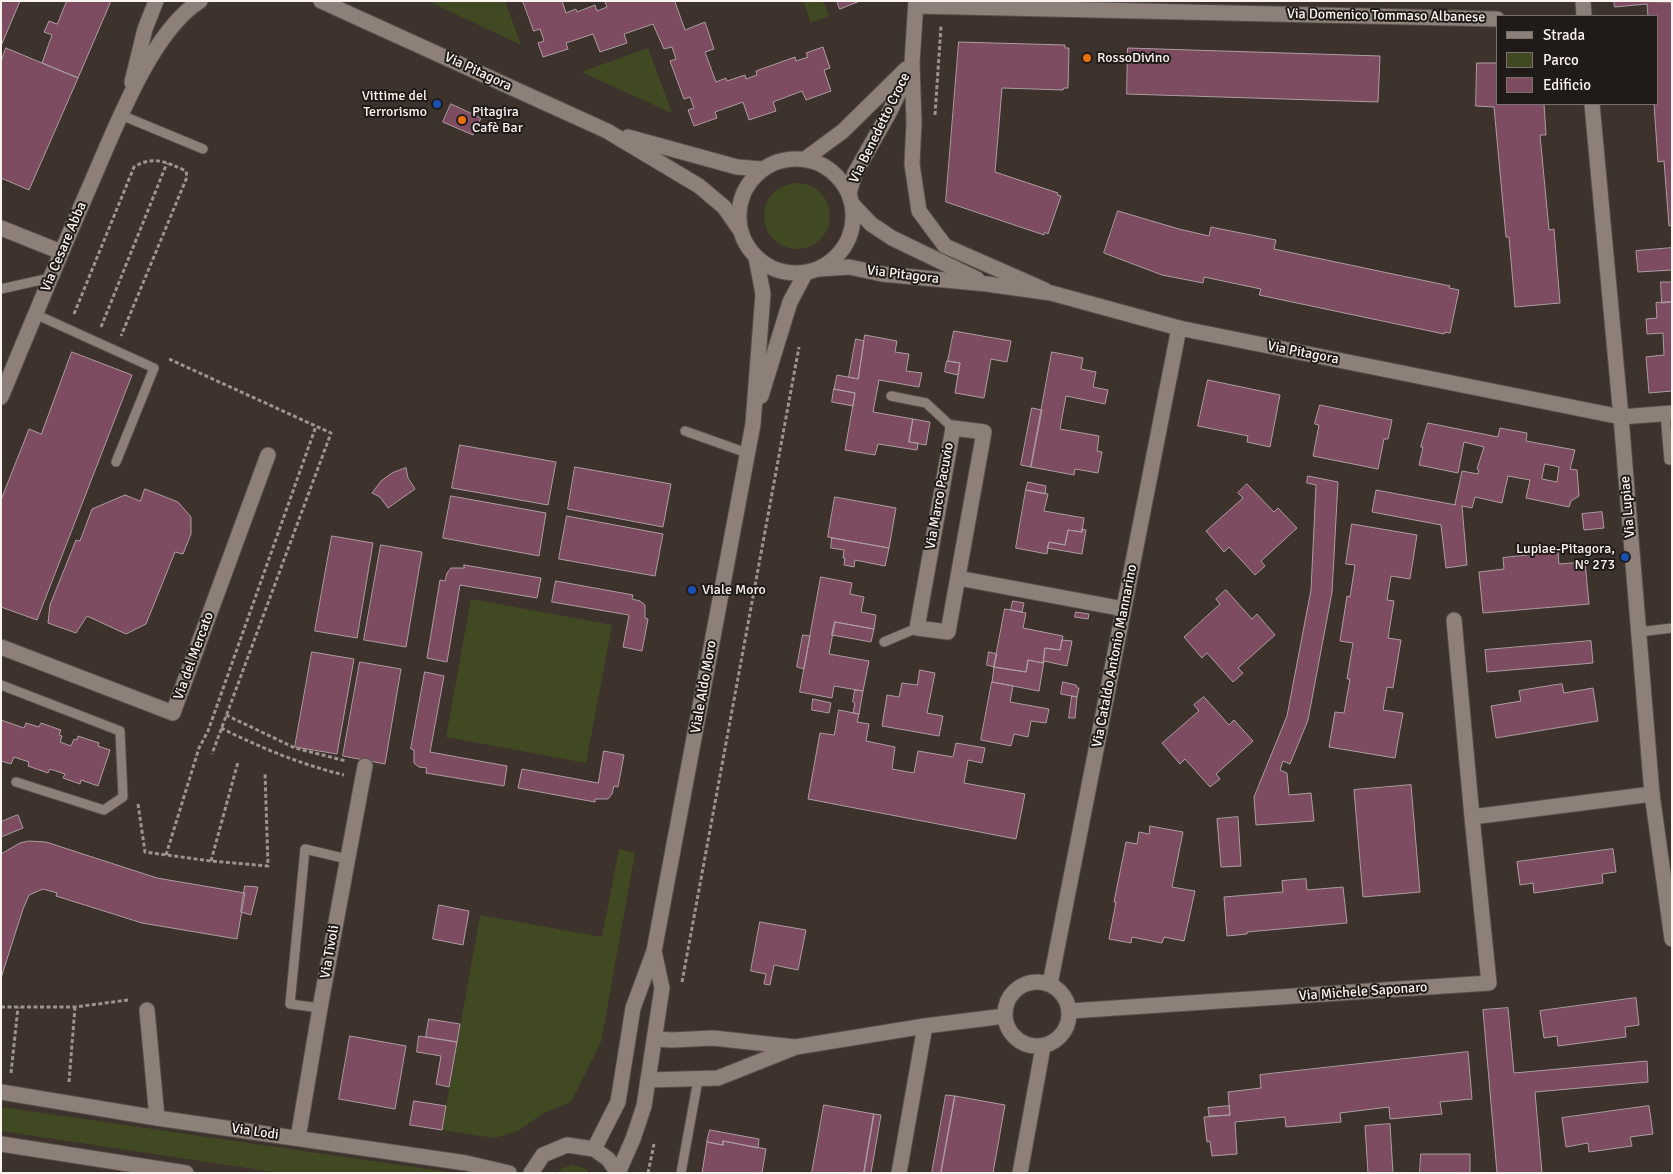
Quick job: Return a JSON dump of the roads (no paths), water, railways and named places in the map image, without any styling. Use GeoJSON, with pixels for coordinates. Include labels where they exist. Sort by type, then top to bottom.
{"type":"FeatureCollection","features":[{"type":"Feature","properties":{"kind":"street","name":"Via Cesare Abba"},"geometry":{"type":"LineString","coordinates":[[129,98],[145,28],[156,1]]}},
{"type":"Feature","properties":{"kind":"street","name":"Via Cesare Abba"},"geometry":{"type":"LineString","coordinates":[[1,397],[61,252],[129,98],[163,38],[190,8],[200,1]]}},
{"type":"Feature","properties":{"kind":"street","name":"Via Pitagora"},"geometry":{"type":"LineString","coordinates":[[321,1],[607,131],[699,186],[724,207],[740,230],[746,245],[756,257],[771,268],[788,273],[849,267],[882,274],[987,284],[1051,293],[1179,328],[1621,417],[1668,413]]}},
{"type":"Feature","properties":{"kind":"street","name":"Via Pitagora"},"geometry":{"type":"LineString","coordinates":[[335,1],[349,13]]}},
{"type":"Feature","properties":{"kind":"street"},"geometry":{"type":"LineString","coordinates":[[1583,1],[1584,15]]}},
{"type":"Feature","properties":{"kind":"street","name":"Via Domenico Tommaso Albanese"},"geometry":{"type":"LineString","coordinates":[[916,4],[1496,19]]}},
{"type":"Feature","properties":{"kind":"street","name":"Via Benedetto Croce"},"geometry":{"type":"LineString","coordinates":[[916,4],[912,63],[914,122],[912,164],[919,211],[945,246],[1051,293]]}},
{"type":"Feature","properties":{"kind":"street","name":"Via Benedetto Croce"},"geometry":{"type":"LineString","coordinates":[[805,159],[843,131],[912,63]]}},
{"type":"Feature","properties":{"kind":"street","name":"Via Benedetto Croce"},"geometry":{"type":"LineString","coordinates":[[851,198],[855,173],[890,112],[912,63]]}},
{"type":"Feature","properties":{"kind":"street","name":"Via Lupiae"},"geometry":{"type":"LineString","coordinates":[[1592,105],[1621,417],[1652,794],[1672,939]]}},
{"type":"Feature","properties":{"kind":"street","name":"Via Pitagora"},"geometry":{"type":"LineString","coordinates":[[607,131],[737,167],[762,169]]}},
{"type":"Feature","properties":{"kind":"street","name":"Via Pitagora"},"geometry":{"type":"LineString","coordinates":[[740,230],[738,213],[742,196],[750,181],[762,169],[776,162],[790,158],[805,159],[823,165],[838,177],[871,224],[892,238],[987,284]]}},
{"type":"Feature","properties":{"kind":"street"},"geometry":{"type":"LineString","coordinates":[[813,270],[835,257],[847,242],[853,223],[851,198]]}},
{"type":"Feature","properties":{"kind":"street"},"geometry":{"type":"LineString","coordinates":[[1,228],[61,252]]}},
{"type":"Feature","properties":{"kind":"street","name":"Viale Aldo Moro"},"geometry":{"type":"LineString","coordinates":[[753,424],[763,294],[756,257]]}},
{"type":"Feature","properties":{"kind":"street","name":"Viale Aldo Moro"},"geometry":{"type":"LineString","coordinates":[[618,1173],[608,1159],[594,1148],[618,1102],[633,1008],[654,951],[753,424],[790,302],[813,270]]}},
{"type":"Feature","properties":{"kind":"street","name":"Via Cataldo Antonio Mannarino"},"geometry":{"type":"LineString","coordinates":[[1050,984],[1179,328]]}},
{"type":"Feature","properties":{"kind":"street","name":"Via Marco Pacuvio"},"geometry":{"type":"LineString","coordinates":[[953,428],[984,432],[958,578],[948,632],[917,628],[953,428]]}},
{"type":"Feature","properties":{"kind":"street","name":"Via del Mercato"},"geometry":{"type":"LineString","coordinates":[[1,647],[173,713],[268,455]]}},
{"type":"Feature","properties":{"kind":"street"},"geometry":{"type":"LineString","coordinates":[[958,578],[1124,609]]}},
{"type":"Feature","properties":{"kind":"street","name":"Via Michele Saponaro"},"geometry":{"type":"LineString","coordinates":[[1070,1011],[1489,983],[1454,620]]}},
{"type":"Feature","properties":{"kind":"street","name":"Via Tivoli"},"geometry":{"type":"LineString","coordinates":[[298,1138],[365,766]]}},
{"type":"Feature","properties":{"kind":"street"},"geometry":{"type":"LineString","coordinates":[[1472,817],[1652,794]]}},
{"type":"Feature","properties":{"kind":"street","name":"Viale Aldo Moro"},"geometry":{"type":"LineString","coordinates":[[618,1173],[633,1139],[644,1106],[662,988],[654,951]]}},
{"type":"Feature","properties":{"kind":"street"},"geometry":{"type":"LineString","coordinates":[[1037,982],[1050,984],[1060,991],[1067,1000],[1070,1011],[1069,1023],[1063,1034],[1055,1042],[1043,1046],[1030,1046],[1017,1040],[1008,1030],[1005,1016],[1007,1003],[1014,992],[1024,985],[1037,982]]}},
{"type":"Feature","properties":{"kind":"street"},"geometry":{"type":"LineString","coordinates":[[148,1010],[157,1118]]}},
{"type":"Feature","properties":{"kind":"street"},"geometry":{"type":"LineString","coordinates":[[648,1080],[718,1078],[796,1047],[925,1026],[1005,1016]]}},
{"type":"Feature","properties":{"kind":"street"},"geometry":{"type":"LineString","coordinates":[[899,1173],[925,1026]]}},
{"type":"Feature","properties":{"kind":"street"},"geometry":{"type":"LineString","coordinates":[[655,1038],[672,1040],[713,1038],[796,1047]]}},
{"type":"Feature","properties":{"kind":"street"},"geometry":{"type":"LineString","coordinates":[[1020,1173],[1043,1046]]}},
{"type":"Feature","properties":{"kind":"street","name":"Via Lodi"},"geometry":{"type":"LineString","coordinates":[[1,1092],[157,1118],[466,1163],[509,1173]]}},
{"type":"Feature","properties":{"kind":"street"},"geometry":{"type":"LineString","coordinates":[[1,1144],[186,1173]]}},
{"type":"Feature","properties":{"kind":"street"},"geometry":{"type":"LineString","coordinates":[[531,1173],[543,1155],[568,1145],[594,1148]]}},
{"type":"Feature","properties":{"kind":"lane"},"geometry":{"type":"LineString","coordinates":[[122,115],[203,150]]}},
{"type":"Feature","properties":{"kind":"lane"},"geometry":{"type":"LineString","coordinates":[[1,289],[50,278]]}},
{"type":"Feature","properties":{"kind":"lane"},"geometry":{"type":"LineString","coordinates":[[35,314],[154,368],[116,462]]}},
{"type":"Feature","properties":{"kind":"lane"},"geometry":{"type":"LineString","coordinates":[[892,396],[926,403],[953,428]]}},
{"type":"Feature","properties":{"kind":"lane"},"geometry":{"type":"LineString","coordinates":[[1668,413],[1669,460],[1672,460]]}},
{"type":"Feature","properties":{"kind":"lane"},"geometry":{"type":"LineString","coordinates":[[685,431],[747,453]]}},
{"type":"Feature","properties":{"kind":"lane"},"geometry":{"type":"LineString","coordinates":[[884,642],[917,628]]}},
{"type":"Feature","properties":{"kind":"lane"},"geometry":{"type":"LineString","coordinates":[[1639,632],[1672,628]]}},
{"type":"Feature","properties":{"kind":"lane"},"geometry":{"type":"LineString","coordinates":[[1,685],[120,732],[123,797],[104,810],[16,782]]}},
{"type":"Feature","properties":{"kind":"lane"},"geometry":{"type":"LineString","coordinates":[[320,1008],[290,1004],[305,849],[347,859]]}},
{"type":"Feature","properties":{"kind":"lane"},"geometry":{"type":"LineString","coordinates":[[681,1173],[698,1080]]}},
{"type":"Feature","properties":{"kind":"place","name":"RossoDivino"},"geometry":{"type":"Point","coordinates":[1087,58]}},
{"type":"Feature","properties":{"kind":"place","name":"Vittime del Terrorismo"},"geometry":{"type":"Point","coordinates":[437,104]}},
{"type":"Feature","properties":{"kind":"place","name":"Pitagira Cafè Bar"},"geometry":{"type":"Point","coordinates":[462,120]}},
{"type":"Feature","properties":{"kind":"place","name":"Lupiae-Pitagora, N° 273"},"geometry":{"type":"Point","coordinates":[1625,557]}},
{"type":"Feature","properties":{"kind":"place","name":"Viale Moro"},"geometry":{"type":"Point","coordinates":[692,590]}}]}
